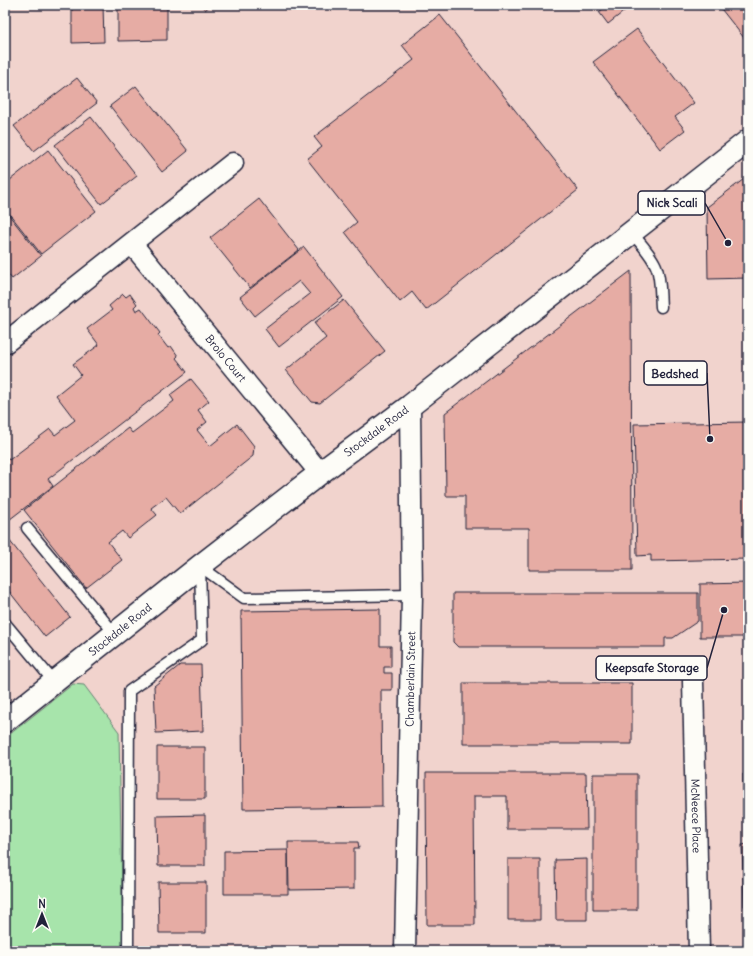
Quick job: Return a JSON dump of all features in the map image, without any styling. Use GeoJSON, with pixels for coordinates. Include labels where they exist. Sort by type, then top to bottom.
{"type":"FeatureCollection","features":[{"type":"Feature","properties":{"kind":"street","name":"Stockdale Road"},"geometry":{"type":"LineString","coordinates":[[5,721],[200,566],[320,473],[410,406],[748,141]]}},
{"type":"Feature","properties":{"kind":"street"},"geometry":{"type":"LineString","coordinates":[[5,343],[233,163]]}},
{"type":"Feature","properties":{"kind":"street","name":"Brolo Court"},"geometry":{"type":"LineString","coordinates":[[132,244],[320,473]]}},
{"type":"Feature","properties":{"kind":"street","name":"Chamberlain Street"},"geometry":{"type":"LineString","coordinates":[[405,951],[412,595],[410,406]]}},
{"type":"Feature","properties":{"kind":"street","name":"McNeece Place"},"geometry":{"type":"LineString","coordinates":[[694,681],[699,951]]}},
{"type":"Feature","properties":{"kind":"lane"},"geometry":{"type":"LineString","coordinates":[[632,233],[652,257],[656,266],[659,275],[661,307]]}},
{"type":"Feature","properties":{"kind":"lane"},"geometry":{"type":"LineString","coordinates":[[27,528],[115,634]]}},
{"type":"Feature","properties":{"kind":"lane"},"geometry":{"type":"LineString","coordinates":[[200,566],[244,598],[412,595]]}},
{"type":"Feature","properties":{"kind":"lane"},"geometry":{"type":"LineString","coordinates":[[128,951],[129,691],[202,640],[200,566]]}},
{"type":"Feature","properties":{"kind":"lane"},"geometry":{"type":"LineString","coordinates":[[5,623],[54,682]]}},
{"type":"Feature","properties":{"kind":"shaded area"},"geometry":{"type":"Polygon","coordinates":[[[5,5],[748,5],[748,951],[5,951],[5,5]]]}},
{"type":"Feature","properties":{"kind":"green space"},"geometry":{"type":"Polygon","coordinates":[[[73,684],[84,685],[119,732],[123,951],[5,951],[5,738],[73,684]]]}},
{"type":"Feature","properties":{"kind":"building"},"geometry":{"type":"Polygon","coordinates":[[[72,5],[103,5],[104,42],[72,43],[72,5]]]}},
{"type":"Feature","properties":{"kind":"building"},"geometry":{"type":"Polygon","coordinates":[[[118,5],[167,5],[167,40],[118,41],[118,5]]]}},
{"type":"Feature","properties":{"kind":"building"},"geometry":{"type":"Polygon","coordinates":[[[201,5],[211,5],[205,10],[201,5]]]}},
{"type":"Feature","properties":{"kind":"building"},"geometry":{"type":"Polygon","coordinates":[[[608,5],[632,5],[608,24],[599,12],[608,5]]]}},
{"type":"Feature","properties":{"kind":"building"},"geometry":{"type":"Polygon","coordinates":[[[718,5],[748,5],[748,43],[718,5]]]}},
{"type":"Feature","properties":{"kind":"building"},"geometry":{"type":"Polygon","coordinates":[[[440,15],[578,190],[426,310],[412,292],[400,302],[345,232],[357,222],[307,159],[322,147],[314,137],[414,60],[402,45],[440,15]]]}},
{"type":"Feature","properties":{"kind":"building"},"geometry":{"type":"Polygon","coordinates":[[[637,29],[694,103],[675,117],[685,130],[660,149],[593,62],[637,29]]]}},
{"type":"Feature","properties":{"kind":"building"},"geometry":{"type":"Polygon","coordinates":[[[77,78],[97,103],[34,151],[14,126],[77,78]]]}},
{"type":"Feature","properties":{"kind":"building"},"geometry":{"type":"Polygon","coordinates":[[[136,86],[188,151],[162,172],[110,106],[136,86]]]}},
{"type":"Feature","properties":{"kind":"building"},"geometry":{"type":"Polygon","coordinates":[[[91,117],[137,176],[101,204],[55,145],[91,117]]]}},
{"type":"Feature","properties":{"kind":"building"},"geometry":{"type":"Polygon","coordinates":[[[48,150],[96,211],[41,254],[5,208],[5,184],[48,150]]]}},
{"type":"Feature","properties":{"kind":"building"},"geometry":{"type":"Polygon","coordinates":[[[748,176],[748,278],[708,279],[707,207],[748,176]]]}},
{"type":"Feature","properties":{"kind":"building"},"geometry":{"type":"Polygon","coordinates":[[[259,199],[299,250],[250,288],[210,238],[259,199]]]}},
{"type":"Feature","properties":{"kind":"building"},"geometry":{"type":"Polygon","coordinates":[[[5,210],[41,256],[12,279],[7,273],[5,275],[5,210]]]}},
{"type":"Feature","properties":{"kind":"building"},"geometry":{"type":"Polygon","coordinates":[[[304,247],[343,297],[279,347],[265,329],[310,294],[299,281],[255,316],[240,297],[304,247]]]}},
{"type":"Feature","properties":{"kind":"building"},"geometry":{"type":"Polygon","coordinates":[[[631,271],[632,570],[529,570],[529,528],[465,528],[465,496],[446,496],[445,413],[631,271]]]}},
{"type":"Feature","properties":{"kind":"building"},"geometry":{"type":"Polygon","coordinates":[[[123,294],[126,297],[130,294],[137,304],[134,307],[136,311],[141,308],[160,333],[158,335],[168,348],[171,346],[178,356],[176,358],[187,372],[48,479],[53,486],[5,523],[5,455],[9,460],[50,429],[55,435],[75,420],[56,395],[81,375],[73,364],[99,345],[87,329],[112,310],[109,306],[123,294]]]}},
{"type":"Feature","properties":{"kind":"building"},"geometry":{"type":"Polygon","coordinates":[[[344,300],[385,351],[320,403],[312,402],[286,370],[326,338],[314,323],[344,300]]]}},
{"type":"Feature","properties":{"kind":"building"},"geometry":{"type":"Polygon","coordinates":[[[191,379],[209,401],[198,410],[207,422],[197,430],[210,446],[237,424],[254,446],[253,456],[180,514],[166,497],[151,508],[157,515],[128,538],[122,531],[108,542],[122,560],[86,588],[24,510],[128,428],[132,433],[174,401],[170,395],[191,379]]]}},
{"type":"Feature","properties":{"kind":"building"},"geometry":{"type":"Polygon","coordinates":[[[748,422],[748,559],[651,561],[651,555],[637,556],[634,424],[748,422]]]}},
{"type":"Feature","properties":{"kind":"building"},"geometry":{"type":"Polygon","coordinates":[[[5,535],[70,617],[45,637],[5,586],[5,535]]]}},
{"type":"Feature","properties":{"kind":"building"},"geometry":{"type":"Polygon","coordinates":[[[748,583],[748,637],[700,637],[700,584],[748,583]]]}},
{"type":"Feature","properties":{"kind":"building"},"geometry":{"type":"Polygon","coordinates":[[[453,593],[698,593],[698,621],[673,638],[665,638],[665,647],[458,647],[453,642],[453,593]]]}},
{"type":"Feature","properties":{"kind":"building"},"geometry":{"type":"Polygon","coordinates":[[[380,609],[380,646],[391,646],[391,667],[384,667],[384,673],[392,673],[392,690],[381,690],[382,807],[243,809],[241,611],[380,609]]]}},
{"type":"Feature","properties":{"kind":"building"},"geometry":{"type":"Polygon","coordinates":[[[180,665],[201,665],[203,731],[156,733],[154,686],[180,665]]]}},
{"type":"Feature","properties":{"kind":"building"},"geometry":{"type":"Polygon","coordinates":[[[463,683],[632,683],[632,744],[463,744],[463,683]]]}},
{"type":"Feature","properties":{"kind":"building"},"geometry":{"type":"Polygon","coordinates":[[[157,747],[205,747],[205,799],[157,799],[157,747]]]}},
{"type":"Feature","properties":{"kind":"building"},"geometry":{"type":"Polygon","coordinates":[[[426,773],[586,773],[587,829],[507,829],[507,796],[474,796],[475,925],[427,925],[426,773]]]}},
{"type":"Feature","properties":{"kind":"building"},"geometry":{"type":"Polygon","coordinates":[[[593,774],[637,774],[637,910],[593,910],[593,774]]]}},
{"type":"Feature","properties":{"kind":"building"},"geometry":{"type":"Polygon","coordinates":[[[743,774],[748,774],[748,816],[743,816],[743,774]]]}},
{"type":"Feature","properties":{"kind":"building"},"geometry":{"type":"Polygon","coordinates":[[[205,815],[205,866],[158,866],[157,816],[205,815]]]}},
{"type":"Feature","properties":{"kind":"building"},"geometry":{"type":"Polygon","coordinates":[[[288,842],[358,842],[359,848],[354,848],[354,889],[289,890],[288,842]]]}},
{"type":"Feature","properties":{"kind":"building"},"geometry":{"type":"Polygon","coordinates":[[[748,844],[748,911],[744,906],[742,845],[748,844]]]}},
{"type":"Feature","properties":{"kind":"building"},"geometry":{"type":"Polygon","coordinates":[[[288,850],[288,894],[224,894],[224,851],[288,850]]]}},
{"type":"Feature","properties":{"kind":"building"},"geometry":{"type":"Polygon","coordinates":[[[508,859],[540,859],[540,920],[508,920],[508,859]]]}},
{"type":"Feature","properties":{"kind":"building"},"geometry":{"type":"Polygon","coordinates":[[[587,859],[587,920],[556,920],[555,860],[587,859]]]}},
{"type":"Feature","properties":{"kind":"building"},"geometry":{"type":"Polygon","coordinates":[[[158,882],[206,882],[206,933],[159,933],[158,882]]]}},
{"type":"Feature","properties":{"kind":"place","name":"Nick Scali"},"geometry":{"type":"Point","coordinates":[728,243]}},
{"type":"Feature","properties":{"kind":"place","name":"Bedshed"},"geometry":{"type":"Point","coordinates":[710,439]}},
{"type":"Feature","properties":{"kind":"place","name":"Keepsafe Storage"},"geometry":{"type":"Point","coordinates":[724,610]}}]}
